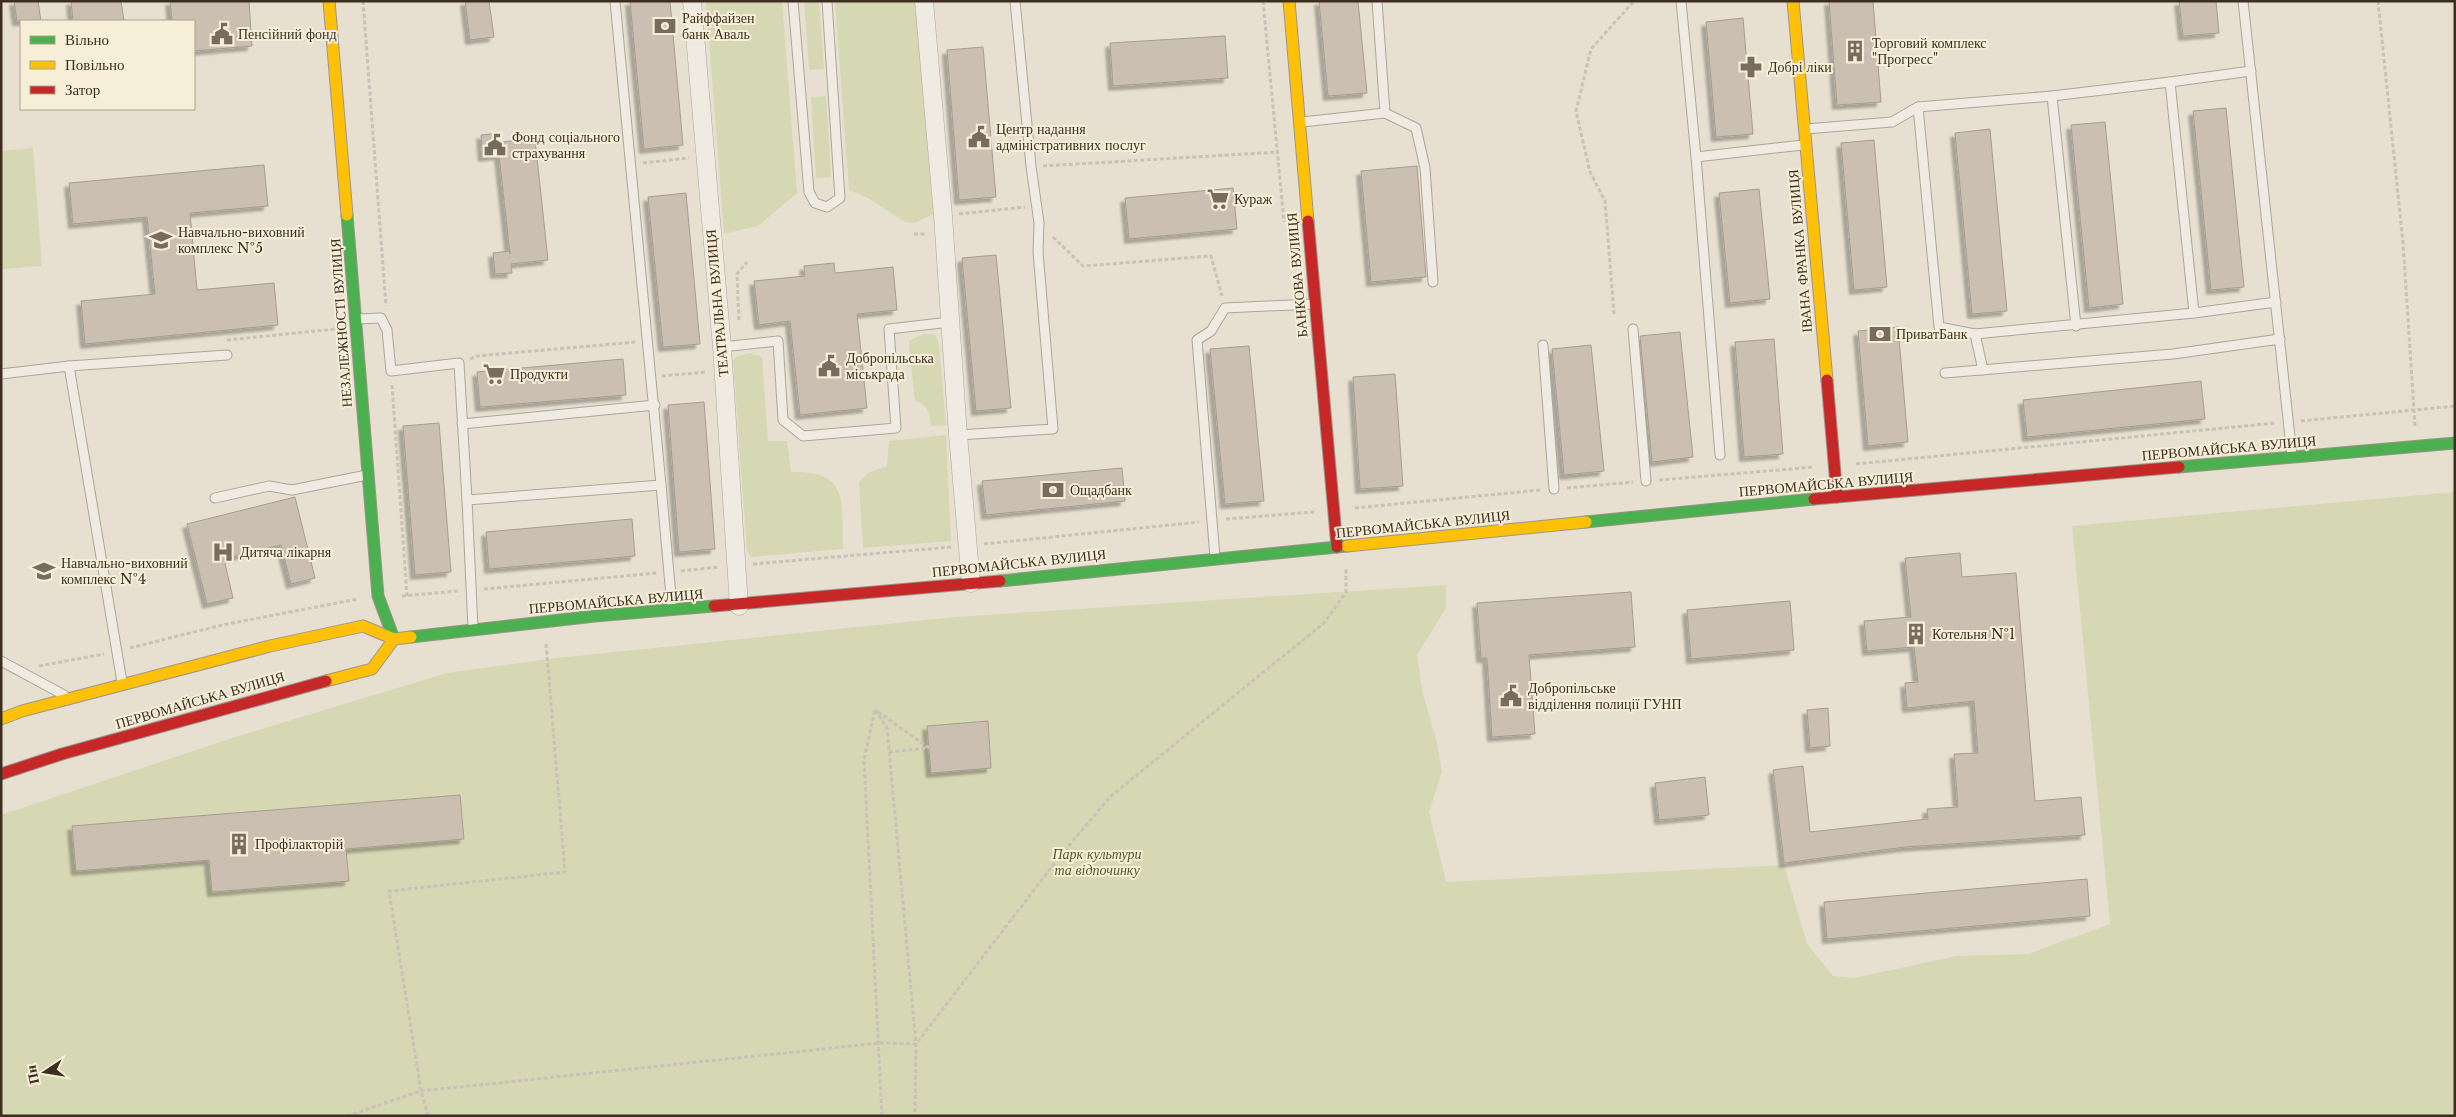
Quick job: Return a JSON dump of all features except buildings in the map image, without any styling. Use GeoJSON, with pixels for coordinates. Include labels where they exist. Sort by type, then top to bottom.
{"type":"FeatureCollection","features":[{"type":"Feature","properties":{"kind":"main road","name":"НЕЗАЛЕЖНОСТІ ВУЛИЦЯ"},"geometry":{"type":"LineString","coordinates":[[329,1],[378,596],[394,639]]}},
{"type":"Feature","properties":{"kind":"main road","name":"БАНКОВА ВУЛИЦЯ"},"geometry":{"type":"LineString","coordinates":[[1289,1],[1334,510],[1342,547]]}},
{"type":"Feature","properties":{"kind":"main road","name":"ІВАНА ФРАНКА ВУЛИЦЯ"},"geometry":{"type":"LineString","coordinates":[[1793,1],[1837,497]]}},
{"type":"Feature","properties":{"kind":"main road","name":"ПЕРВОМАЙСЬКА ВУЛИЦЯ"},"geometry":{"type":"LineString","coordinates":[[1,719],[270,646],[363,626],[394,639],[544,622],[739,606],[1215,560],[1837,497],[2455,444]]}},
{"type":"Feature","properties":{"kind":"main road","name":"ПЕРВОМАЙСЬКА ВУЛИЦЯ"},"geometry":{"type":"LineString","coordinates":[[1,774],[62,754],[290,690],[372,670],[394,639]]}},
{"type":"Feature","properties":{"kind":"street","name":"ТЕАТРАЛЬНА ВУЛИЦЯ"},"geometry":{"type":"LineString","coordinates":[[692,1],[722,348],[739,606]]}},
{"type":"Feature","properties":{"kind":"street"},"geometry":{"type":"LineString","coordinates":[[924,1],[967,546],[972,583]]}},
{"type":"Feature","properties":{"kind":"lane"},"geometry":{"type":"LineString","coordinates":[[615,1],[655,405],[672,610]]}},
{"type":"Feature","properties":{"kind":"lane"},"geometry":{"type":"LineString","coordinates":[[793,1],[810,192],[814,202],[827,207],[840,198],[827,1]]}},
{"type":"Feature","properties":{"kind":"lane"},"geometry":{"type":"LineString","coordinates":[[958,435],[1053,429],[1038,252],[1039,223],[1031,166],[1015,1]]}},
{"type":"Feature","properties":{"kind":"lane"},"geometry":{"type":"LineString","coordinates":[[1377,1],[1385,113]]}},
{"type":"Feature","properties":{"kind":"lane"},"geometry":{"type":"LineString","coordinates":[[1681,1],[1696,157],[1720,455]]}},
{"type":"Feature","properties":{"kind":"lane"},"geometry":{"type":"LineString","coordinates":[[2243,1],[2292,458]]}},
{"type":"Feature","properties":{"kind":"lane"},"geometry":{"type":"LineString","coordinates":[[1804,129],[1892,122],[1918,108],[2052,96],[2251,71]]}},
{"type":"Feature","properties":{"kind":"lane"},"geometry":{"type":"LineString","coordinates":[[2170,82],[2194,313]]}},
{"type":"Feature","properties":{"kind":"lane"},"geometry":{"type":"LineString","coordinates":[[2052,96],[2076,326]]}},
{"type":"Feature","properties":{"kind":"lane"},"geometry":{"type":"LineString","coordinates":[[1918,108],[1939,327],[1975,334],[2076,326],[2276,302]]}},
{"type":"Feature","properties":{"kind":"lane"},"geometry":{"type":"LineString","coordinates":[[1299,122],[1323,122],[1385,113],[1416,128],[1422,146],[1433,282]]}},
{"type":"Feature","properties":{"kind":"lane"},"geometry":{"type":"LineString","coordinates":[[1696,157],[1805,145]]}},
{"type":"Feature","properties":{"kind":"lane"},"geometry":{"type":"LineString","coordinates":[[1215,560],[1197,340],[1211,331],[1225,308],[1315,304]]}},
{"type":"Feature","properties":{"kind":"lane"},"geometry":{"type":"LineString","coordinates":[[356,319],[381,318],[387,330],[391,371],[459,363],[474,630]]}},
{"type":"Feature","properties":{"kind":"lane"},"geometry":{"type":"LineString","coordinates":[[722,348],[778,341],[783,420],[803,436],[896,428],[889,328],[950,322]]}},
{"type":"Feature","properties":{"kind":"lane"},"geometry":{"type":"LineString","coordinates":[[1632,328],[1646,481]]}},
{"type":"Feature","properties":{"kind":"lane"},"geometry":{"type":"LineString","coordinates":[[1975,334],[1983,370]]}},
{"type":"Feature","properties":{"kind":"lane"},"geometry":{"type":"LineString","coordinates":[[1945,373],[2173,354],[2280,339]]}},
{"type":"Feature","properties":{"kind":"lane"},"geometry":{"type":"LineString","coordinates":[[1542,345],[1554,489]]}},
{"type":"Feature","properties":{"kind":"lane"},"geometry":{"type":"LineString","coordinates":[[1,374],[69,366],[227,355]]}},
{"type":"Feature","properties":{"kind":"lane"},"geometry":{"type":"LineString","coordinates":[[69,366],[123,685]]}},
{"type":"Feature","properties":{"kind":"lane"},"geometry":{"type":"LineString","coordinates":[[462,424],[655,405]]}},
{"type":"Feature","properties":{"kind":"lane"},"geometry":{"type":"LineString","coordinates":[[216,498],[269,486],[292,490],[368,475]]}},
{"type":"Feature","properties":{"kind":"lane"},"geometry":{"type":"LineString","coordinates":[[467,500],[661,485]]}},
{"type":"Feature","properties":{"kind":"lane"},"geometry":{"type":"LineString","coordinates":[[1,661],[71,699]]}},
{"type":"Feature","properties":{"kind":"path"},"geometry":{"type":"LineString","coordinates":[[363,1],[387,330]]}},
{"type":"Feature","properties":{"kind":"path"},"geometry":{"type":"LineString","coordinates":[[1263,1],[1285,229]]}},
{"type":"Feature","properties":{"kind":"path"},"geometry":{"type":"LineString","coordinates":[[1614,314],[1606,201],[1590,172],[1576,111],[1591,49],[1634,1]]}},
{"type":"Feature","properties":{"kind":"path"},"geometry":{"type":"LineString","coordinates":[[2378,1],[2403,243],[2417,447]]}},
{"type":"Feature","properties":{"kind":"path"},"geometry":{"type":"LineString","coordinates":[[1031,166],[1302,150]]}},
{"type":"Feature","properties":{"kind":"path"},"geometry":{"type":"LineString","coordinates":[[630,164],[704,156]]}},
{"type":"Feature","properties":{"kind":"path"},"geometry":{"type":"LineString","coordinates":[[914,234],[928,234],[942,216],[1024,207],[1083,266],[1211,256],[1225,308]]}},
{"type":"Feature","properties":{"kind":"path"},"geometry":{"type":"LineString","coordinates":[[227,355],[226,340],[336,329]]}},
{"type":"Feature","properties":{"kind":"path"},"geometry":{"type":"LineString","coordinates":[[459,363],[477,356],[649,341]]}},
{"type":"Feature","properties":{"kind":"path"},"geometry":{"type":"LineString","coordinates":[[391,371],[407,596]]}},
{"type":"Feature","properties":{"kind":"path"},"geometry":{"type":"LineString","coordinates":[[652,377],[723,371]]}},
{"type":"Feature","properties":{"kind":"path"},"geometry":{"type":"LineString","coordinates":[[19,671],[117,651],[222,625],[378,596],[407,596],[736,565],[967,546],[1212,520],[1835,466],[2455,406]]}},
{"type":"Feature","properties":{"kind":"path"},"geometry":{"type":"LineString","coordinates":[[1309,502],[1310,512]]}},
{"type":"Feature","properties":{"kind":"path"},"geometry":{"type":"LineString","coordinates":[[916,1044],[1060,856],[1111,796],[1324,623],[1346,592],[1342,547]]}},
{"type":"Feature","properties":{"kind":"path"},"geometry":{"type":"LineString","coordinates":[[428,1116],[421,1091],[389,891],[565,872],[544,622]]}},
{"type":"Feature","properties":{"kind":"path"},"geometry":{"type":"LineString","coordinates":[[876,710],[929,748],[889,752]]}},
{"type":"Feature","properties":{"kind":"path"},"geometry":{"type":"LineString","coordinates":[[876,710],[887,728],[916,1044],[915,1116]]}},
{"type":"Feature","properties":{"kind":"path"},"geometry":{"type":"LineString","coordinates":[[876,710],[864,760],[880,1043],[882,1116]]}},
{"type":"Feature","properties":{"kind":"path"},"geometry":{"type":"LineString","coordinates":[[348,1116],[421,1091],[880,1043],[916,1044]]}},
{"type":"Feature","properties":{"kind":"green space"},"geometry":{"type":"Polygon","coordinates":[[[706,1],[782,1],[797,193],[758,226],[724,234],[706,1]]]}},
{"type":"Feature","properties":{"kind":"green space"},"geometry":{"type":"Polygon","coordinates":[[[804,1],[819,1],[824,69],[809,70],[804,1]]]}},
{"type":"Feature","properties":{"kind":"green space"},"geometry":{"type":"Polygon","coordinates":[[[835,1],[916,1],[933,214],[914,223],[905,222],[868,198],[849,190],[835,1]]]}},
{"type":"Feature","properties":{"kind":"green space"},"geometry":{"type":"Polygon","coordinates":[[[826,96],[831,177],[816,178],[811,97],[826,96]]]}},
{"type":"Feature","properties":{"kind":"green space"},"geometry":{"type":"Polygon","coordinates":[[[33,148],[42,266],[1,269],[1,151],[33,148]]]}},
{"type":"Feature","properties":{"kind":"green space"},"geometry":{"type":"Polygon","coordinates":[[[924,334],[935,334],[939,344],[946,425],[931,426],[926,407],[915,401],[909,341],[924,334]]]}},
{"type":"Feature","properties":{"kind":"green space"},"geometry":{"type":"Polygon","coordinates":[[[750,353],[762,357],[768,441],[787,441],[791,472],[810,473],[824,477],[839,492],[843,549],[751,557],[747,551],[733,360],[738,356],[750,353]]]}},
{"type":"Feature","properties":{"kind":"green space"},"geometry":{"type":"Polygon","coordinates":[[[946,435],[951,541],[863,548],[859,482],[868,473],[887,466],[889,441],[946,435]]]}},
{"type":"Feature","properties":{"kind":"green space","name":"Парк культури та відпочинку"},"geometry":{"type":"Polygon","coordinates":[[[2455,492],[2455,1116],[1,1116],[1,815],[242,735],[447,673],[556,658],[955,617],[1446,585],[1446,608],[1417,655],[1422,690],[1437,743],[1442,772],[1429,812],[1446,882],[1784,865],[1807,944],[1833,976],[1854,978],[1956,956],[2028,954],[2110,924],[2072,526],[2455,492]]]}},
{"type":"Feature","properties":{"kind":"traffic: fast"},"geometry":{"type":"LineString","coordinates":[[347,215],[378,596],[394,639]]}},
{"type":"Feature","properties":{"kind":"traffic: fast"},"geometry":{"type":"LineString","coordinates":[[2179,467],[2455,443]]}},
{"type":"Feature","properties":{"kind":"traffic: fast"},"geometry":{"type":"LineString","coordinates":[[1586,522],[1814,499]]}},
{"type":"Feature","properties":{"kind":"traffic: fast"},"geometry":{"type":"LineString","coordinates":[[1000,581],[1347,546]]}},
{"type":"Feature","properties":{"kind":"traffic: fast"},"geometry":{"type":"LineString","coordinates":[[411,637],[595,616],[714,606]]}},
{"type":"Feature","properties":{"kind":"traffic: slow"},"geometry":{"type":"LineString","coordinates":[[329,1],[347,215]]}},
{"type":"Feature","properties":{"kind":"traffic: slow"},"geometry":{"type":"LineString","coordinates":[[1289,1],[1308,221]]}},
{"type":"Feature","properties":{"kind":"traffic: slow"},"geometry":{"type":"LineString","coordinates":[[1793,1],[1827,380]]}},
{"type":"Feature","properties":{"kind":"traffic: slow"},"geometry":{"type":"LineString","coordinates":[[1347,546],[1586,522]]}},
{"type":"Feature","properties":{"kind":"traffic: slow"},"geometry":{"type":"LineString","coordinates":[[1,719],[22,711],[270,646],[363,626],[394,639],[411,637]]}},
{"type":"Feature","properties":{"kind":"traffic: slow"},"geometry":{"type":"LineString","coordinates":[[326,681],[372,669],[394,639]]}},
{"type":"Feature","properties":{"kind":"traffic: jam"},"geometry":{"type":"LineString","coordinates":[[1308,221],[1337,547]]}},
{"type":"Feature","properties":{"kind":"traffic: jam"},"geometry":{"type":"LineString","coordinates":[[1827,380],[1837,497]]}},
{"type":"Feature","properties":{"kind":"traffic: jam"},"geometry":{"type":"LineString","coordinates":[[1814,499],[2179,467]]}},
{"type":"Feature","properties":{"kind":"traffic: jam"},"geometry":{"type":"LineString","coordinates":[[714,606],[1000,581]]}},
{"type":"Feature","properties":{"kind":"traffic: jam"},"geometry":{"type":"LineString","coordinates":[[1,774],[62,754],[326,681]]}},
{"type":"Feature","properties":{"kind":"place","name":"Райффайзен банк Аваль"},"geometry":{"type":"Point","coordinates":[665,26]}},
{"type":"Feature","properties":{"kind":"place","name":"Пенсійний фонд"},"geometry":{"type":"Point","coordinates":[222,34]}},
{"type":"Feature","properties":{"kind":"place","name":"Торговий комплекс \"Прогресс\""},"geometry":{"type":"Point","coordinates":[1855,51]}},
{"type":"Feature","properties":{"kind":"place","name":"Добрі ліки"},"geometry":{"type":"Point","coordinates":[1751,67]}},
{"type":"Feature","properties":{"kind":"place","name":"Центр надання адміністративних послуг"},"geometry":{"type":"Point","coordinates":[979,137]}},
{"type":"Feature","properties":{"kind":"place","name":"Фонд соціального страхування"},"geometry":{"type":"Point","coordinates":[495,145]}},
{"type":"Feature","properties":{"kind":"place","name":"Кураж"},"geometry":{"type":"Point","coordinates":[1218,199]}},
{"type":"Feature","properties":{"kind":"place","name":"Навчально-виховний комплекс №5"},"geometry":{"type":"Point","coordinates":[161,240]}},
{"type":"Feature","properties":{"kind":"place","name":"ПриватБанк"},"geometry":{"type":"Point","coordinates":[1880,334]}},
{"type":"Feature","properties":{"kind":"place","name":"Добропільська міськрада"},"geometry":{"type":"Point","coordinates":[829,366]}},
{"type":"Feature","properties":{"kind":"place","name":"Продукти"},"geometry":{"type":"Point","coordinates":[494,374]}},
{"type":"Feature","properties":{"kind":"place","name":"Ощадбанк"},"geometry":{"type":"Point","coordinates":[1053,490]}},
{"type":"Feature","properties":{"kind":"place","name":"Дитяча лікарня"},"geometry":{"type":"Point","coordinates":[223,552]}},
{"type":"Feature","properties":{"kind":"place","name":"Навчально-виховний комплекс №4"},"geometry":{"type":"Point","coordinates":[44,571]}},
{"type":"Feature","properties":{"kind":"place","name":"Котельня №1"},"geometry":{"type":"Point","coordinates":[1916,634]}},
{"type":"Feature","properties":{"kind":"place","name":"Добропільське відділення полиції ГУНП"},"geometry":{"type":"Point","coordinates":[1511,696]}},
{"type":"Feature","properties":{"kind":"place","name":"Профілакторій"},"geometry":{"type":"Point","coordinates":[239,844]}}]}
